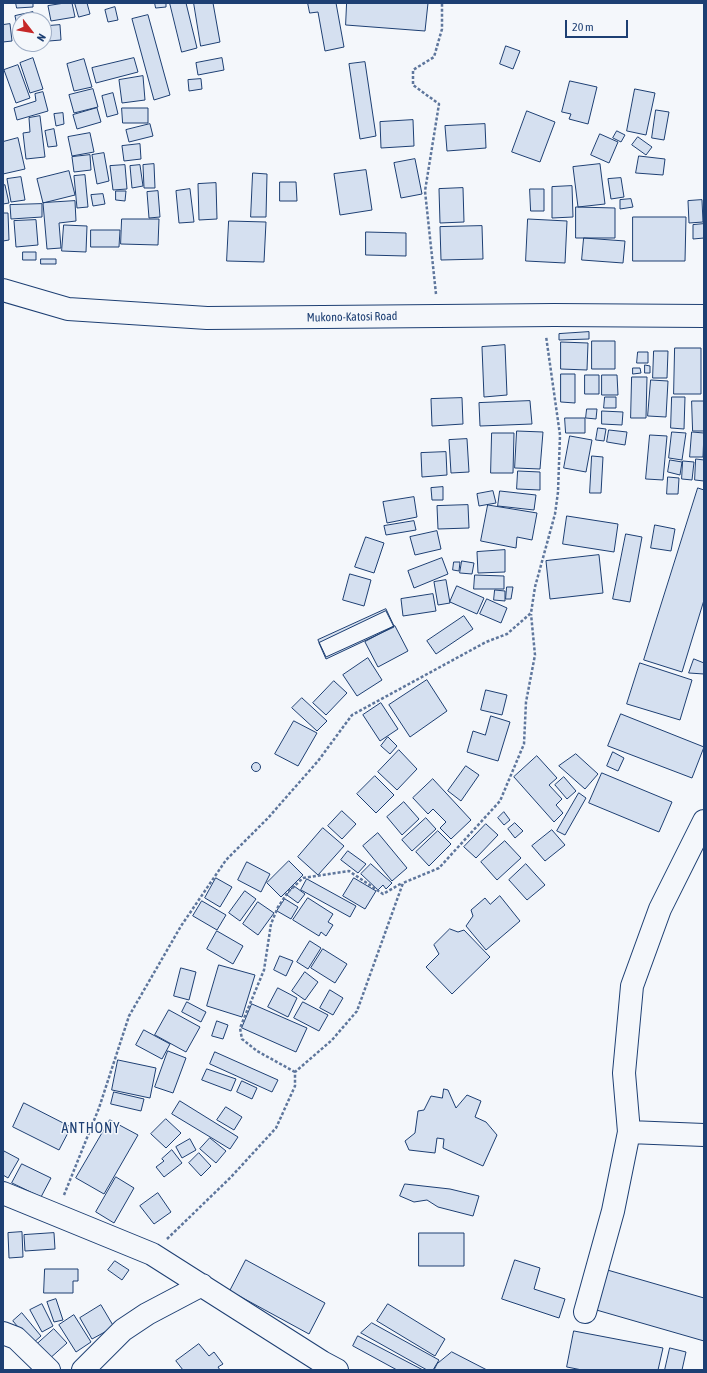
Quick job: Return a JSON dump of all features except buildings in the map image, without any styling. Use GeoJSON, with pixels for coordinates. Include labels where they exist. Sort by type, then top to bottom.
{"type":"FeatureCollection","features":[{"type":"Feature","properties":{"kind":"street","name":"Mukono-Katosi Road"},"geometry":{"type":"LineString","coordinates":[[3,290],[68,309],[207,318],[554,315],[704,316]]}},
{"type":"Feature","properties":{"kind":"street"},"geometry":{"type":"LineString","coordinates":[[585,1312],[613,1211],[629,1132],[624,1073],[632,986],[660,909],[704,821]]}},
{"type":"Feature","properties":{"kind":"street"},"geometry":{"type":"LineString","coordinates":[[629,1132],[704,1135]]}},
{"type":"Feature","properties":{"kind":"street"},"geometry":{"type":"LineString","coordinates":[[3,1193],[152,1254],[322,1362],[338,1370]]}},
{"type":"Feature","properties":{"kind":"street"},"geometry":{"type":"LineString","coordinates":[[83,1370],[123,1330],[147,1314],[202,1285]]}},
{"type":"Feature","properties":{"kind":"street"},"geometry":{"type":"LineString","coordinates":[[3,1333],[16,1338],[49,1370]]}},
{"type":"Feature","properties":{"kind":"path"},"geometry":{"type":"LineString","coordinates":[[439,316],[425,191],[439,104],[413,85],[413,70],[434,57],[442,29],[442,3]]}},
{"type":"Feature","properties":{"kind":"path"},"geometry":{"type":"LineString","coordinates":[[296,1072],[252,1047],[242,1039],[240,1028],[264,970],[271,924],[278,907],[288,892],[303,878],[349,871],[383,894],[403,883],[440,868],[500,801],[524,744],[526,702],[535,655],[531,613],[535,587],[555,514],[558,492],[560,435],[546,335],[554,315]]}},
{"type":"Feature","properties":{"kind":"path"},"geometry":{"type":"LineString","coordinates":[[56,1215],[99,1108],[129,1016],[181,926],[226,860],[268,818],[318,761],[352,715],[486,642],[507,634],[531,613]]}},
{"type":"Feature","properties":{"kind":"path"},"geometry":{"type":"LineString","coordinates":[[152,1254],[231,1177],[276,1128],[295,1086],[296,1072],[332,1040],[357,1011],[403,883]]}},
{"type":"Feature","properties":{"kind":"district","name":"ANTHONY"},"geometry":{"type":"Point","coordinates":[91,1129]}}]}
